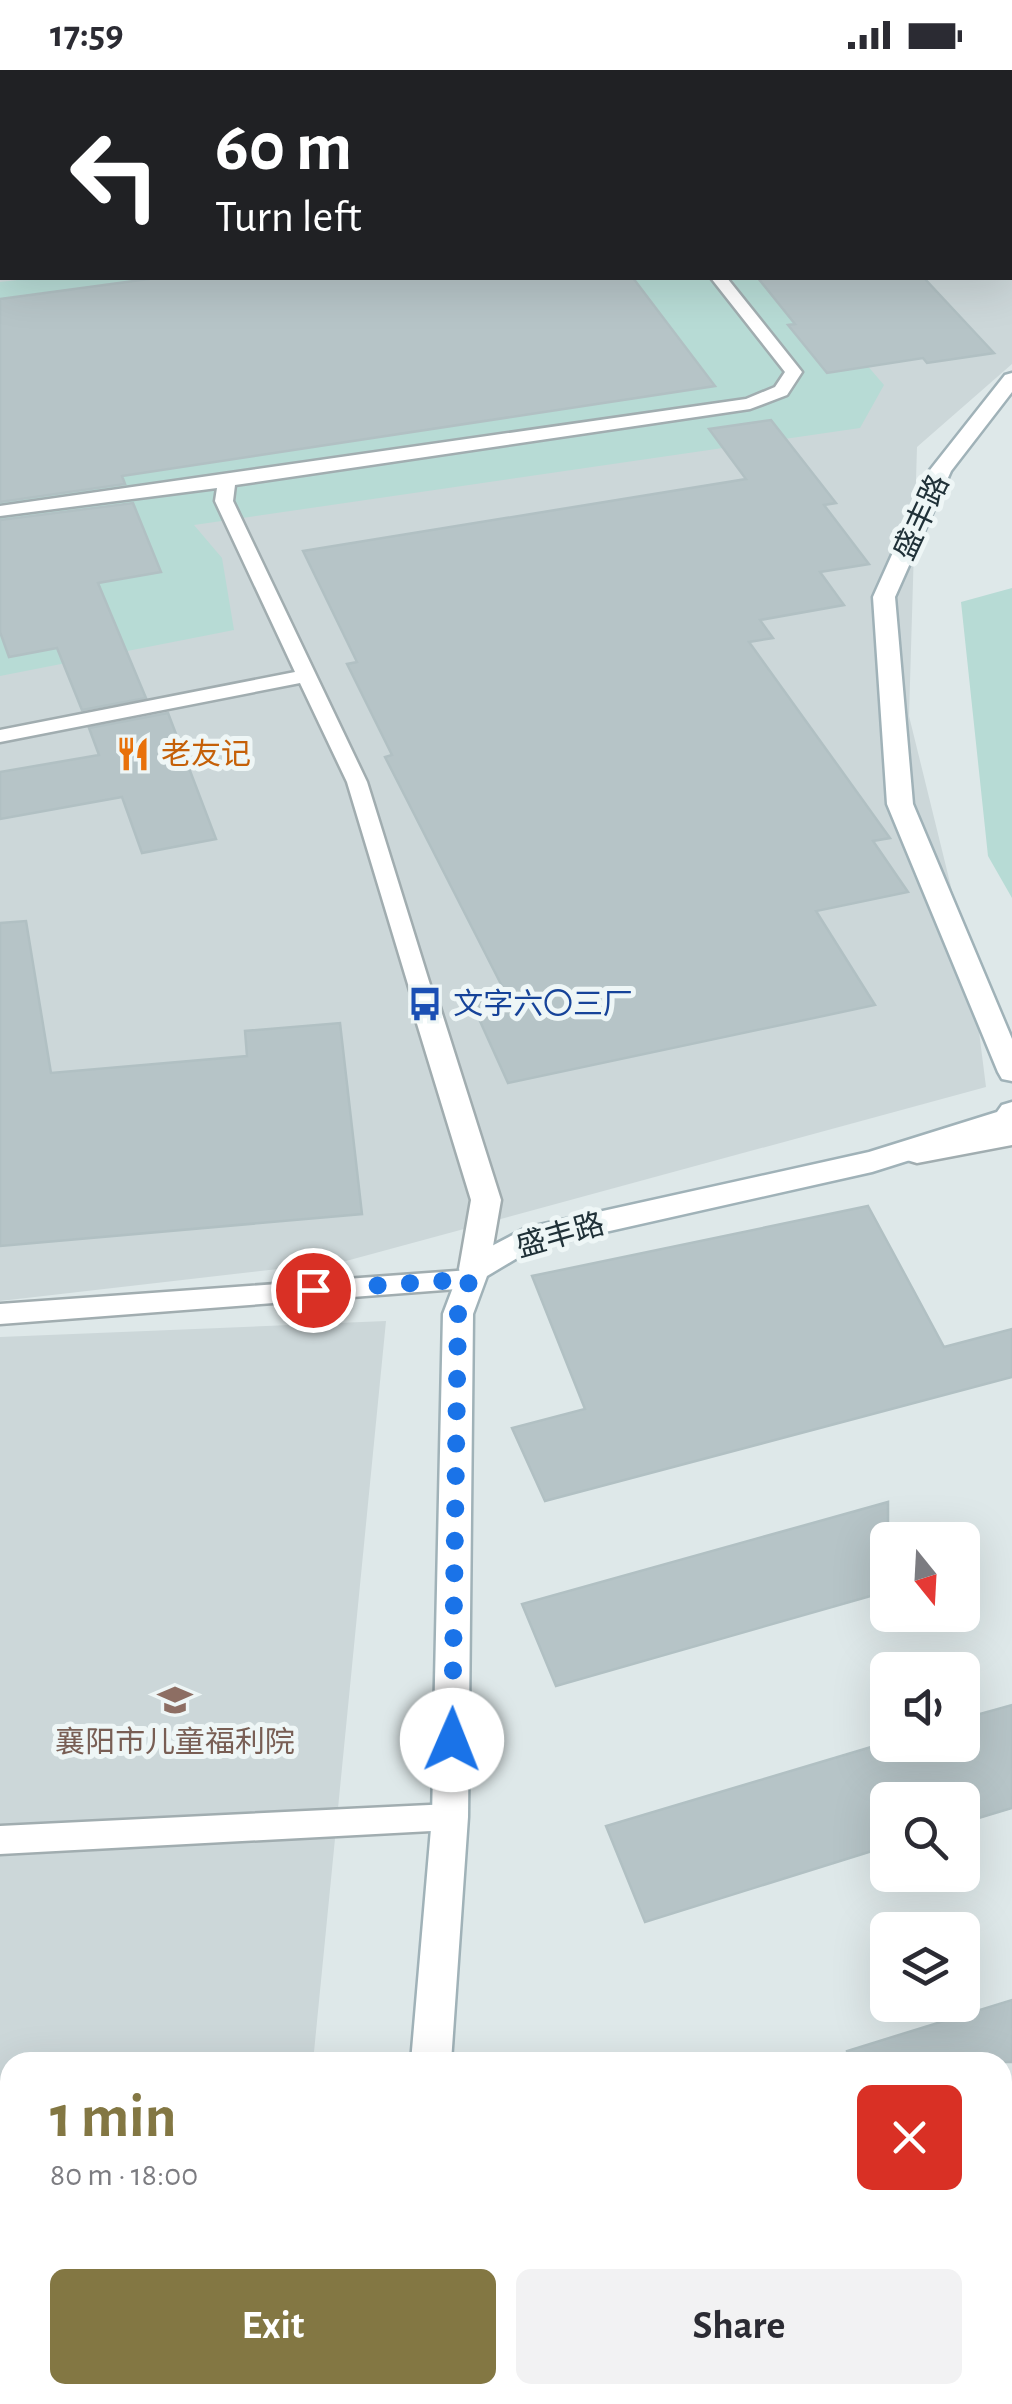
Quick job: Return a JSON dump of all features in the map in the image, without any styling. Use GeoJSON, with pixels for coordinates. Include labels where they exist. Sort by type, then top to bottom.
{"type":"FeatureCollection","features":[{"type":"Feature","properties":{"kind":"street","name":"盛丰路"},"geometry":{"type":"LineString","coordinates":[[1012,379],[942,470],[884,597],[900,804],[1012,1072]]}},
{"type":"Feature","properties":{"kind":"street"},"geometry":{"type":"LineString","coordinates":[[425,1004],[486,1200],[472,1274],[458,1314],[450,1817],[432,2052]]}},
{"type":"Feature","properties":{"kind":"street","name":"盛丰路"},"geometry":{"type":"LineString","coordinates":[[472,1274],[526,1239],[872,1162],[1007,1119],[1012,1112]]}},
{"type":"Feature","properties":{"kind":"street"},"geometry":{"type":"LineString","coordinates":[[872,1162],[1012,1136]]}},
{"type":"Feature","properties":{"kind":"lane"},"geometry":{"type":"LineString","coordinates":[[0,511],[750,404],[782,391],[794,372],[721,280]]}},
{"type":"Feature","properties":{"kind":"lane"},"geometry":{"type":"LineString","coordinates":[[227,481],[224,501],[356,782],[425,1004]]}},
{"type":"Feature","properties":{"kind":"lane"},"geometry":{"type":"LineString","coordinates":[[0,736],[307,676]]}},
{"type":"Feature","properties":{"kind":"lane"},"geometry":{"type":"LineString","coordinates":[[0,1314],[472,1274]]}},
{"type":"Feature","properties":{"kind":"lane"},"geometry":{"type":"LineString","coordinates":[[0,1840],[450,1817]]}},
{"type":"Feature","properties":{"kind":"shaded area"},"geometry":{"type":"Polygon","coordinates":[[[0,280],[1012,280],[1012,364],[917,447],[909,716],[971,968],[986,1087],[346,1261],[0,1301],[0,280]]]}},
{"type":"Feature","properties":{"kind":"shaded area","name":"襄阳市儿童福利院"},"geometry":{"type":"Polygon","coordinates":[[[386,1321],[314,2052],[0,2052],[0,1337],[386,1321]]]}},
{"type":"Feature","properties":{"kind":"green space"},"geometry":{"type":"Polygon","coordinates":[[[794,280],[884,385],[860,428],[194,525],[222,558],[234,630],[0,676],[0,282],[794,280]]]}},
{"type":"Feature","properties":{"kind":"green space"},"geometry":{"type":"Polygon","coordinates":[[[1012,588],[1012,898],[988,856],[961,602],[1012,588]]]}},
{"type":"Feature","properties":{"kind":"building"},"geometry":{"type":"Polygon","coordinates":[[[141,280],[635,280],[715,386],[122,476],[125,484],[0,502],[0,299],[141,280]]]}},
{"type":"Feature","properties":{"kind":"building"},"geometry":{"type":"Polygon","coordinates":[[[760,280],[926,280],[994,353],[927,363],[923,358],[827,373],[788,325],[795,324],[760,280]]]}},
{"type":"Feature","properties":{"kind":"building"},"geometry":{"type":"Polygon","coordinates":[[[771,420],[836,503],[824,505],[869,564],[820,572],[844,605],[760,620],[773,638],[749,642],[890,838],[873,841],[908,892],[816,911],[875,1005],[508,1083],[470,999],[505,992],[385,757],[392,755],[347,664],[357,662],[303,551],[746,479],[709,429],[771,420]]]}},
{"type":"Feature","properties":{"kind":"building"},"geometry":{"type":"Polygon","coordinates":[[[133,503],[161,572],[98,583],[146,698],[82,710],[57,648],[9,657],[0,632],[0,520],[133,503]]]}},
{"type":"Feature","properties":{"kind":"building"},"geometry":{"type":"Polygon","coordinates":[[[168,713],[216,839],[142,853],[122,797],[0,819],[0,772],[99,755],[89,728],[168,713]]]}},
{"type":"Feature","properties":{"kind":"building"},"geometry":{"type":"Polygon","coordinates":[[[26,921],[51,1073],[247,1056],[245,1031],[340,1023],[362,1214],[0,1246],[0,923],[26,921]]]}},
{"type":"Feature","properties":{"kind":"building"},"geometry":{"type":"Polygon","coordinates":[[[868,1206],[944,1347],[1012,1329],[1012,1377],[545,1501],[512,1428],[585,1409],[532,1276],[868,1206]]]}},
{"type":"Feature","properties":{"kind":"building"},"geometry":{"type":"Polygon","coordinates":[[[888,1502],[888,1522],[870,1522],[870,1596],[556,1686],[522,1604],[888,1502]]]}},
{"type":"Feature","properties":{"kind":"building"},"geometry":{"type":"Polygon","coordinates":[[[1012,1705],[1012,1808],[980,1818],[980,1782],[870,1782],[870,1852],[645,1922],[606,1826],[870,1747],[870,1762],[980,1762],[980,1714],[1012,1705]]]}},
{"type":"Feature","properties":{"kind":"building"},"geometry":{"type":"Polygon","coordinates":[[[1012,2000],[1012,2052],[847,2052],[941,2022],[980,2022],[980,2010],[1012,2000]]]}},
{"type":"Feature","properties":{"kind":"place","name":"老友记"},"geometry":{"type":"Point","coordinates":[133,754]}},
{"type":"Feature","properties":{"kind":"place","name":"文字六〇三厂"},"geometry":{"type":"Point","coordinates":[425,1004]}},
{"type":"Feature","properties":{"kind":"place","name":"襄阳市儿童福利院"},"geometry":{"type":"Point","coordinates":[175,1700]}},
{"type":"Feature","properties":{"kind":"route"},"geometry":{"type":"LineString","coordinates":[[313,1290],[470,1279],[458,1314],[452,1740]]}}]}
